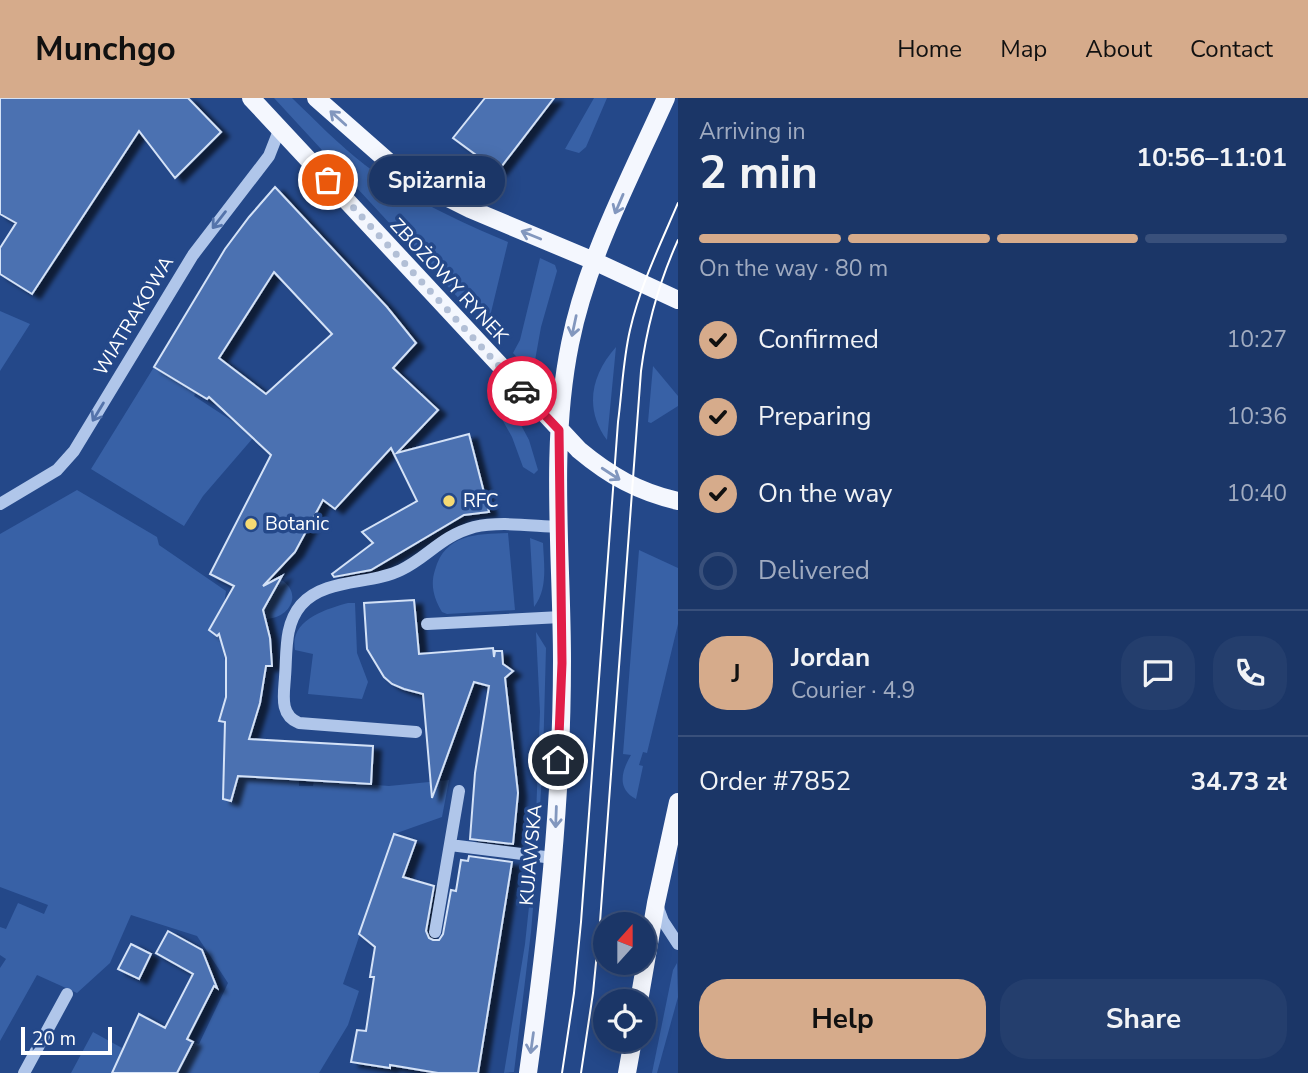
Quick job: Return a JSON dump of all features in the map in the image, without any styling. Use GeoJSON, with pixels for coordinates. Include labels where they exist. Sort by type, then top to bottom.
{"type":"FeatureCollection","features":[{"type":"Feature","properties":{"kind":"main road","name":"ZBOŻOWY RYNEK"},"geometry":{"type":"LineString","coordinates":[[251,98],[559,430],[603,470],[623,482],[678,501]]}},
{"type":"Feature","properties":{"kind":"main road"},"geometry":{"type":"LineString","coordinates":[[316,98],[391,164],[430,189],[678,300]]}},
{"type":"Feature","properties":{"kind":"main road","name":"KUJAWSKA"},"geometry":{"type":"LineString","coordinates":[[528,1073],[553,858],[562,676],[559,430],[569,348],[577,311],[594,261],[666,98]]}},
{"type":"Feature","properties":{"kind":"main road"},"geometry":{"type":"LineString","coordinates":[[641,989],[678,802]]}},
{"type":"Feature","properties":{"kind":"main road"},"geometry":{"type":"LineString","coordinates":[[628,1073],[631,1052]]}},
{"type":"Feature","properties":{"kind":"street","name":"WIATRAKOWA"},"geometry":{"type":"LineString","coordinates":[[0,504],[57,470],[74,451],[193,255],[269,156],[280,128]]}},
{"type":"Feature","properties":{"kind":"street"},"geometry":{"type":"LineString","coordinates":[[416,732],[299,723],[289,716],[284,703],[288,635],[290,623],[299,607],[331,588],[400,571],[440,541],[477,526],[559,527]]}},
{"type":"Feature","properties":{"kind":"street"},"geometry":{"type":"LineString","coordinates":[[427,624],[561,617]]}},
{"type":"Feature","properties":{"kind":"street"},"geometry":{"type":"LineString","coordinates":[[435,932],[459,791]]}},
{"type":"Feature","properties":{"kind":"street"},"geometry":{"type":"LineString","coordinates":[[450,845],[553,858]]}},
{"type":"Feature","properties":{"kind":"street"},"geometry":{"type":"LineString","coordinates":[[656,903],[663,921],[678,944]]}},
{"type":"Feature","properties":{"kind":"street"},"geometry":{"type":"LineString","coordinates":[[24,1073],[67,994]]}},
{"type":"Feature","properties":{"kind":"shaded area"},"geometry":{"type":"Polygon","coordinates":[[[274,98],[292,98],[355,157],[398,188],[452,217],[508,242],[487,329],[274,98]]]}},
{"type":"Feature","properties":{"kind":"shaded area"},"geometry":{"type":"Polygon","coordinates":[[[594,98],[607,98],[586,147],[579,153],[565,149],[594,98]]]}},
{"type":"Feature","properties":{"kind":"shaded area"},"geometry":{"type":"Polygon","coordinates":[[[540,258],[555,265],[557,271],[541,327],[534,366],[531,368],[526,367],[513,353],[520,340],[540,258]]]}},
{"type":"Feature","properties":{"kind":"shaded area"},"geometry":{"type":"Polygon","coordinates":[[[0,311],[30,324],[0,371],[0,311]]]}},
{"type":"Feature","properties":{"kind":"shaded area"},"geometry":{"type":"Polygon","coordinates":[[[616,347],[607,440],[595,416],[594,392],[601,369],[616,347]]]}},
{"type":"Feature","properties":{"kind":"shaded area"},"geometry":{"type":"Polygon","coordinates":[[[653,366],[678,396],[678,406],[651,423],[648,422],[653,366]]]}},
{"type":"Feature","properties":{"kind":"shaded area"},"geometry":{"type":"Polygon","coordinates":[[[154,367],[196,392],[194,396],[240,426],[253,438],[203,496],[184,526],[91,469],[154,367]]]}},
{"type":"Feature","properties":{"kind":"shaded area"},"geometry":{"type":"Polygon","coordinates":[[[506,408],[513,410],[529,440],[538,470],[534,474],[523,467],[512,437],[498,412],[506,408]]]}},
{"type":"Feature","properties":{"kind":"shaded area"},"geometry":{"type":"Polygon","coordinates":[[[77,490],[157,537],[159,545],[226,591],[220,635],[226,666],[226,697],[218,720],[225,722],[224,775],[299,779],[299,786],[313,786],[314,780],[389,786],[449,780],[442,817],[394,834],[343,984],[359,991],[348,1025],[319,1073],[177,1073],[193,1042],[199,1044],[228,983],[197,936],[131,915],[110,963],[77,993],[37,975],[0,1041],[0,968],[6,959],[0,955],[0,927],[6,929],[18,903],[44,914],[48,905],[0,887],[0,534],[77,490]]]}},
{"type":"Feature","properties":{"kind":"shaded area"},"geometry":{"type":"Polygon","coordinates":[[[508,533],[515,610],[447,614],[442,612],[435,597],[433,581],[435,570],[446,549],[463,538],[508,533]]]}},
{"type":"Feature","properties":{"kind":"shaded area"},"geometry":{"type":"Polygon","coordinates":[[[530,538],[543,543],[544,560],[543,585],[534,607],[530,538]]]}},
{"type":"Feature","properties":{"kind":"shaded area"},"geometry":{"type":"Polygon","coordinates":[[[639,550],[678,568],[678,624],[647,753],[643,752],[639,765],[643,766],[636,799],[623,785],[623,774],[631,755],[623,754],[639,550]]]}},
{"type":"Feature","properties":{"kind":"shaded area"},"geometry":{"type":"Polygon","coordinates":[[[280,579],[292,593],[289,607],[277,617],[259,618],[280,579]]]}},
{"type":"Feature","properties":{"kind":"shaded area"},"geometry":{"type":"Polygon","coordinates":[[[348,603],[355,603],[357,653],[368,682],[362,699],[308,694],[313,654],[295,650],[298,631],[311,618],[348,603]]]}},
{"type":"Feature","properties":{"kind":"shaded area"},"geometry":{"type":"Polygon","coordinates":[[[536,632],[546,648],[543,758],[538,840],[535,842],[540,712],[536,632]]]}},
{"type":"Feature","properties":{"kind":"shaded area"},"geometry":{"type":"Polygon","coordinates":[[[533,869],[536,872],[531,932],[514,1072],[504,1073],[525,944],[533,869]]]}},
{"type":"Feature","properties":{"kind":"shaded area"},"geometry":{"type":"Polygon","coordinates":[[[677,963],[678,997],[657,1073],[652,1073],[673,970],[677,963]]]}},
{"type":"Feature","properties":{"kind":"shaded area"},"geometry":{"type":"Polygon","coordinates":[[[93,1032],[122,1048],[123,1052],[112,1073],[71,1073],[93,1032]]]}},
{"type":"Feature","properties":{"kind":"building"},"geometry":{"type":"Polygon","coordinates":[[[0,98],[188,98],[221,132],[175,178],[139,131],[32,294],[0,274],[0,248],[16,223],[0,214],[0,98]]]}},
{"type":"Feature","properties":{"kind":"building"},"geometry":{"type":"Polygon","coordinates":[[[485,98],[554,98],[498,171],[453,138],[485,98]]]}},
{"type":"Feature","properties":{"kind":"building"},"geometry":{"type":"Polygon","coordinates":[[[275,187],[387,307],[416,343],[393,368],[438,410],[397,453],[469,434],[489,512],[464,515],[371,570],[334,577],[332,574],[373,543],[362,532],[417,501],[391,448],[335,509],[323,500],[295,552],[263,586],[282,576],[263,610],[270,638],[272,666],[266,666],[260,703],[249,739],[373,746],[371,784],[238,776],[231,801],[223,799],[225,722],[219,721],[226,697],[226,658],[219,634],[217,636],[209,630],[234,586],[210,574],[271,455],[209,397],[207,399],[154,367],[225,249],[275,187]],[[274,272],[219,358],[266,394],[332,334],[274,272]]]}},
{"type":"Feature","properties":{"kind":"building"},"geometry":{"type":"Polygon","coordinates":[[[414,600],[419,654],[493,648],[494,657],[495,651],[502,651],[503,664],[513,671],[505,678],[518,793],[513,844],[470,839],[475,773],[489,686],[474,682],[432,798],[423,694],[392,684],[384,677],[367,649],[364,603],[414,600]]]}},
{"type":"Feature","properties":{"kind":"building"},"geometry":{"type":"Polygon","coordinates":[[[394,834],[416,841],[403,877],[434,886],[426,931],[433,940],[439,940],[443,934],[451,890],[456,891],[461,860],[468,861],[469,856],[512,862],[478,1073],[438,1073],[351,1062],[357,1030],[366,1031],[374,977],[370,977],[375,947],[359,934],[394,834]]]}},
{"type":"Feature","properties":{"kind":"building"},"geometry":{"type":"Polygon","coordinates":[[[168,931],[202,950],[217,988],[214,986],[187,1039],[193,1042],[177,1073],[112,1073],[139,1014],[165,1028],[193,974],[156,953],[168,931]]]}},
{"type":"Feature","properties":{"kind":"building"},"geometry":{"type":"Polygon","coordinates":[[[131,944],[151,954],[139,979],[118,969],[131,944]]]}},
{"type":"Feature","properties":{"kind":"tram line"},"geometry":{"type":"LineString","coordinates":[[562,1073],[581,922],[624,364],[639,298],[678,203]]}},
{"type":"Feature","properties":{"kind":"tram line"},"geometry":{"type":"LineString","coordinates":[[581,1073],[600,922],[641,371],[655,304],[678,240]]}},
{"type":"Feature","properties":{"kind":"way so far"},"geometry":{"type":"LineString","coordinates":[[328,180],[522,391]]}},
{"type":"Feature","properties":{"kind":"place","name":"Spiżarnia"},"geometry":{"type":"Point","coordinates":[328,180]}},
{"type":"Feature","properties":{"kind":"place","name":"RFC"},"geometry":{"type":"Point","coordinates":[449,501]}},
{"type":"Feature","properties":{"kind":"place","name":"Botanic"},"geometry":{"type":"Point","coordinates":[251,524]}},
{"type":"Feature","properties":{"kind":"route"},"geometry":{"type":"LineString","coordinates":[[522,391],[559,430],[562,663],[558,760]]}}]}
